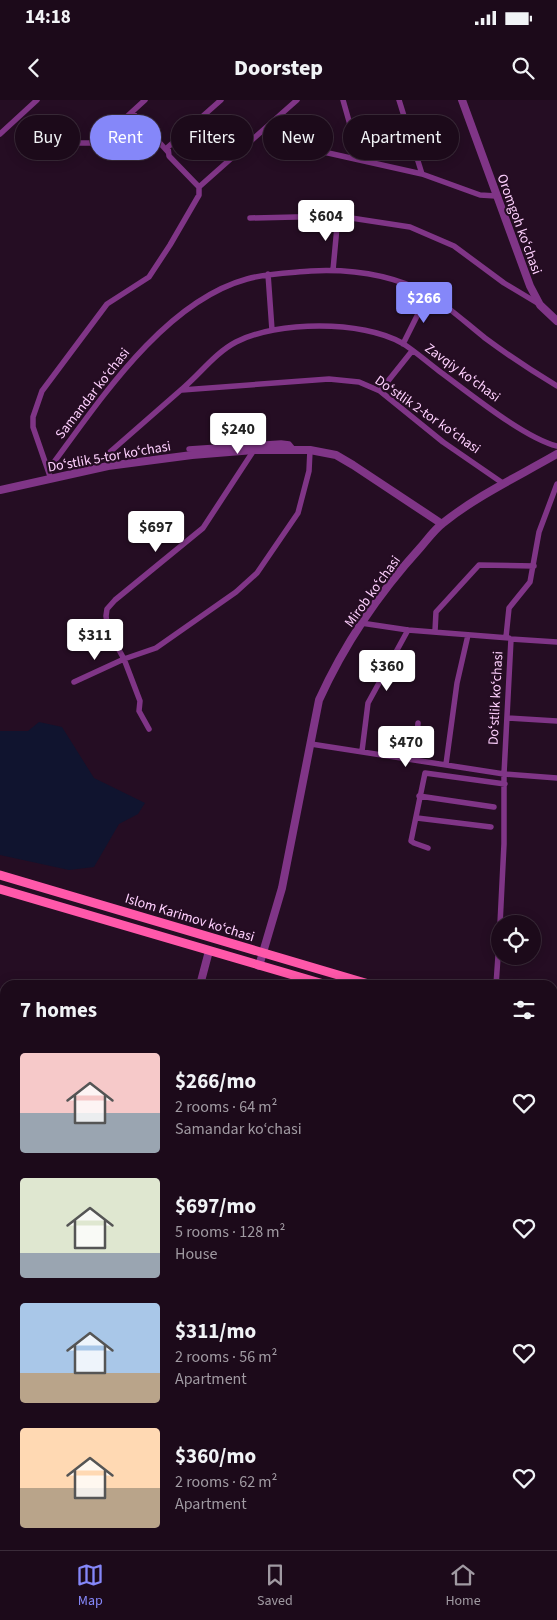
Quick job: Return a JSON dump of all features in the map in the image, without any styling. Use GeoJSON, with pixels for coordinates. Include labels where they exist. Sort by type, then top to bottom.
{"type":"FeatureCollection","features":[{"type":"Feature","properties":{"kind":"main road","name":"Islom Karimov koʻchasi"},"geometry":{"type":"LineString","coordinates":[[0,875],[354,980]]}},
{"type":"Feature","properties":{"kind":"main road","name":"Islom Karimov koʻchasi"},"geometry":{"type":"LineString","coordinates":[[0,888],[309,980]]}},
{"type":"Feature","properties":{"kind":"main road"},"geometry":{"type":"LineString","coordinates":[[92,916],[96,902]]}},
{"type":"Feature","properties":{"kind":"street"},"geometry":{"type":"LineString","coordinates":[[0,134],[37,100]]}},
{"type":"Feature","properties":{"kind":"street"},"geometry":{"type":"LineString","coordinates":[[80,144],[98,143],[145,100]]}},
{"type":"Feature","properties":{"kind":"street"},"geometry":{"type":"LineString","coordinates":[[168,152],[168,147],[221,100]]}},
{"type":"Feature","properties":{"kind":"street"},"geometry":{"type":"LineString","coordinates":[[51,479],[33,427],[33,417],[42,391],[107,304],[148,277],[170,245],[199,195],[200,187],[297,100]]}},
{"type":"Feature","properties":{"kind":"street"},"geometry":{"type":"LineString","coordinates":[[342,100],[346,115]]}},
{"type":"Feature","properties":{"kind":"street"},"geometry":{"type":"LineString","coordinates":[[398,100],[422,174]]}},
{"type":"Feature","properties":{"kind":"street","name":"Oromgoh koʻchasi"},"geometry":{"type":"LineString","coordinates":[[462,100],[530,286],[540,305],[557,321]]}},
{"type":"Feature","properties":{"kind":"street"},"geometry":{"type":"LineString","coordinates":[[132,112],[172,159],[200,187]]}},
{"type":"Feature","properties":{"kind":"street"},"geometry":{"type":"LineString","coordinates":[[360,160],[422,174],[480,195],[496,196]]}},
{"type":"Feature","properties":{"kind":"street"},"geometry":{"type":"LineString","coordinates":[[250,218],[338,216],[410,227],[454,246],[504,283],[540,305]]}},
{"type":"Feature","properties":{"kind":"street"},"geometry":{"type":"LineString","coordinates":[[333,270],[338,216]]}},
{"type":"Feature","properties":{"kind":"street","name":"Samandar ko‘chasi"},"geometry":{"type":"LineString","coordinates":[[49,470],[128,365],[164,329],[212,294],[245,280],[268,274],[333,270],[380,276],[428,294],[519,363],[557,386]]}},
{"type":"Feature","properties":{"kind":"street"},"geometry":{"type":"LineString","coordinates":[[268,274],[272,330]]}},
{"type":"Feature","properties":{"kind":"street"},"geometry":{"type":"LineString","coordinates":[[403,344],[428,294]]}},
{"type":"Feature","properties":{"kind":"street","name":"Zavqiy koʻchasi"},"geometry":{"type":"LineString","coordinates":[[108,466],[110,452],[182,390],[210,362],[236,342],[272,330],[358,327],[403,344],[500,414],[549,444],[557,446]]}},
{"type":"Feature","properties":{"kind":"street"},"geometry":{"type":"LineString","coordinates":[[380,391],[412,351]]}},
{"type":"Feature","properties":{"kind":"street","name":"Doʻstlik 2-tor koʻchasi"},"geometry":{"type":"LineString","coordinates":[[182,390],[345,379],[366,384],[380,391],[421,426],[504,484]]}},
{"type":"Feature","properties":{"kind":"street"},"geometry":{"type":"LineString","coordinates":[[189,449],[281,442],[288,444],[294,450]]}},
{"type":"Feature","properties":{"kind":"street"},"geometry":{"type":"LineString","coordinates":[[149,729],[139,711],[140,701],[123,664],[124,659],[108,630],[107,609],[115,600],[203,528],[254,450]]}},
{"type":"Feature","properties":{"kind":"street","name":"Doʻstlik 5-tor koʻchasi"},"geometry":{"type":"LineString","coordinates":[[0,490],[108,466],[192,455],[254,450],[310,450],[336,455],[442,524]]}},
{"type":"Feature","properties":{"kind":"street"},"geometry":{"type":"LineString","coordinates":[[74,682],[124,659],[156,648],[236,592],[258,572],[298,513],[309,471],[310,450]]}},
{"type":"Feature","properties":{"kind":"street","name":"Mirob koʻchasi"},"geometry":{"type":"LineString","coordinates":[[259,966],[282,888],[319,700],[362,623],[403,567],[442,524],[504,484],[557,454]]}},
{"type":"Feature","properties":{"kind":"street"},"geometry":{"type":"LineString","coordinates":[[362,623],[408,630],[508,638],[509,608],[528,586],[534,566],[539,532],[557,484]]}},
{"type":"Feature","properties":{"kind":"street"},"geometry":{"type":"LineString","coordinates":[[435,631],[436,612],[479,565],[534,566]]}},
{"type":"Feature","properties":{"kind":"street"},"geometry":{"type":"LineString","coordinates":[[362,751],[368,703],[408,630]]}},
{"type":"Feature","properties":{"kind":"street"},"geometry":{"type":"LineString","coordinates":[[446,764],[457,683],[468,635]]}},
{"type":"Feature","properties":{"kind":"street","name":"Doʻstlik koʻchasi"},"geometry":{"type":"LineString","coordinates":[[500,915],[508,638],[557,642]]}},
{"type":"Feature","properties":{"kind":"street"},"geometry":{"type":"LineString","coordinates":[[507,718],[557,722]]}},
{"type":"Feature","properties":{"kind":"street"},"geometry":{"type":"LineString","coordinates":[[415,760],[418,724]]}},
{"type":"Feature","properties":{"kind":"street"},"geometry":{"type":"LineString","coordinates":[[311,744],[504,774],[557,778]]}},
{"type":"Feature","properties":{"kind":"street"},"geometry":{"type":"LineString","coordinates":[[428,848],[414,843],[412,840],[419,796],[426,773],[505,784]]}},
{"type":"Feature","properties":{"kind":"street"},"geometry":{"type":"LineString","coordinates":[[419,796],[494,807]]}},
{"type":"Feature","properties":{"kind":"street"},"geometry":{"type":"LineString","coordinates":[[417,818],[491,827]]}},
{"type":"Feature","properties":{"kind":"street"},"geometry":{"type":"LineString","coordinates":[[201,980],[209,951]]}},
{"type":"Feature","properties":{"kind":"street"},"geometry":{"type":"LineString","coordinates":[[496,980],[497,965]]}},
{"type":"Feature","properties":{"kind":"shaded area"},"geometry":{"type":"Polygon","coordinates":[[[39,722],[62,727],[94,778],[145,803],[138,814],[119,824],[94,867],[69,870],[0,855],[0,731],[28,731],[39,722]]]}}]}
